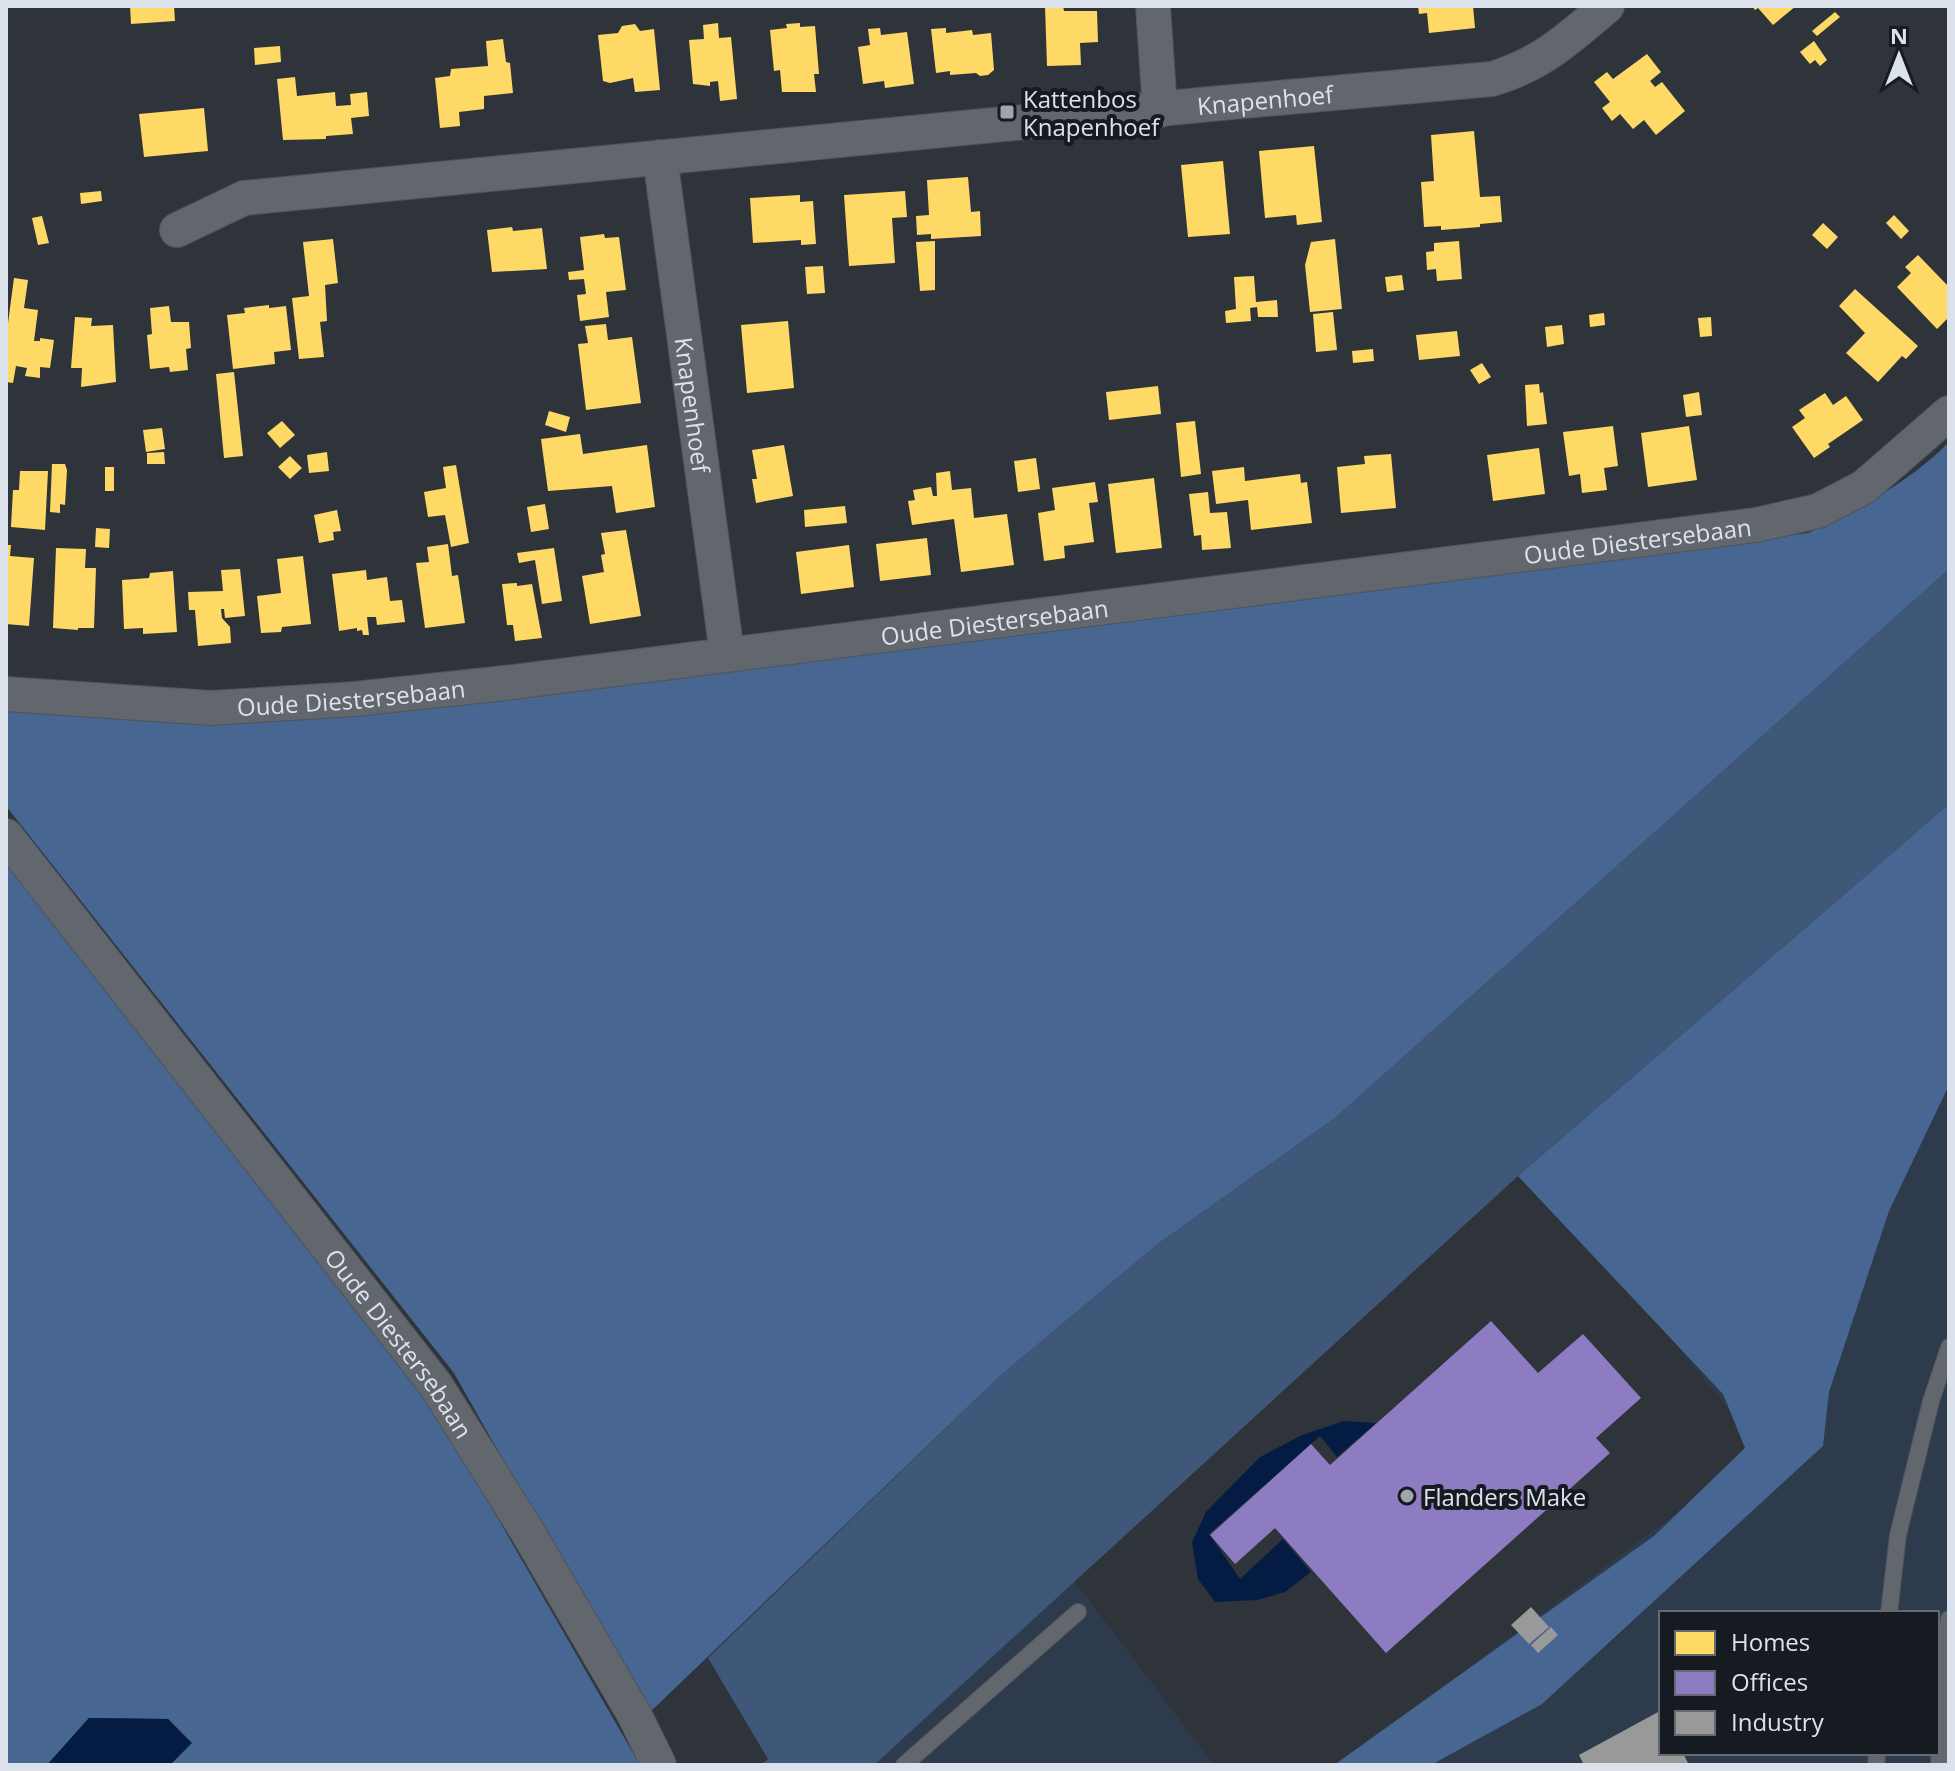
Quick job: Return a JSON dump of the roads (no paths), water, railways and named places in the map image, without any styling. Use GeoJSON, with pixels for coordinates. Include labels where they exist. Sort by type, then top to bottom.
{"type":"FeatureCollection","features":[{"type":"Feature","properties":{"kind":"street"},"geometry":{"type":"LineString","coordinates":[[1153,6],[1160,110]]}},
{"type":"Feature","properties":{"kind":"street","name":"Knapenhoef"},"geometry":{"type":"LineString","coordinates":[[177,230],[244,198],[1492,79],[1541,60],[1607,6]]}},
{"type":"Feature","properties":{"kind":"street","name":"Knapenhoef"},"geometry":{"type":"LineString","coordinates":[[660,157],[727,654]]}},
{"type":"Feature","properties":{"kind":"street","name":"Oude Diestersebaan"},"geometry":{"type":"LineString","coordinates":[[6,694],[225,708],[355,699],[505,683],[1756,525],[1818,511],[1864,487],[1949,413]]}},
{"type":"Feature","properties":{"kind":"street","name":"Oude Diestersebaan"},"geometry":{"type":"LineString","coordinates":[[6,836],[435,1384],[527,1531],[634,1714],[659,1765]]}},
{"type":"Feature","properties":{"kind":"lane"},"geometry":{"type":"LineString","coordinates":[[1889,1611],[1898,1535],[1931,1401],[1949,1347]]}},
{"type":"Feature","properties":{"kind":"lane"},"geometry":{"type":"LineString","coordinates":[[904,1765],[1078,1612]]}},
{"type":"Feature","properties":{"kind":"lane"},"geometry":{"type":"LineString","coordinates":[[1939,1765],[1942,1672],[1949,1619]]}},
{"type":"Feature","properties":{"kind":"place","name":"Kattenbos Knapenhoef"},"geometry":{"type":"Point","coordinates":[1007,112]}},
{"type":"Feature","properties":{"kind":"place","name":"Flanders Make"},"geometry":{"type":"Point","coordinates":[1407,1496]}}]}
